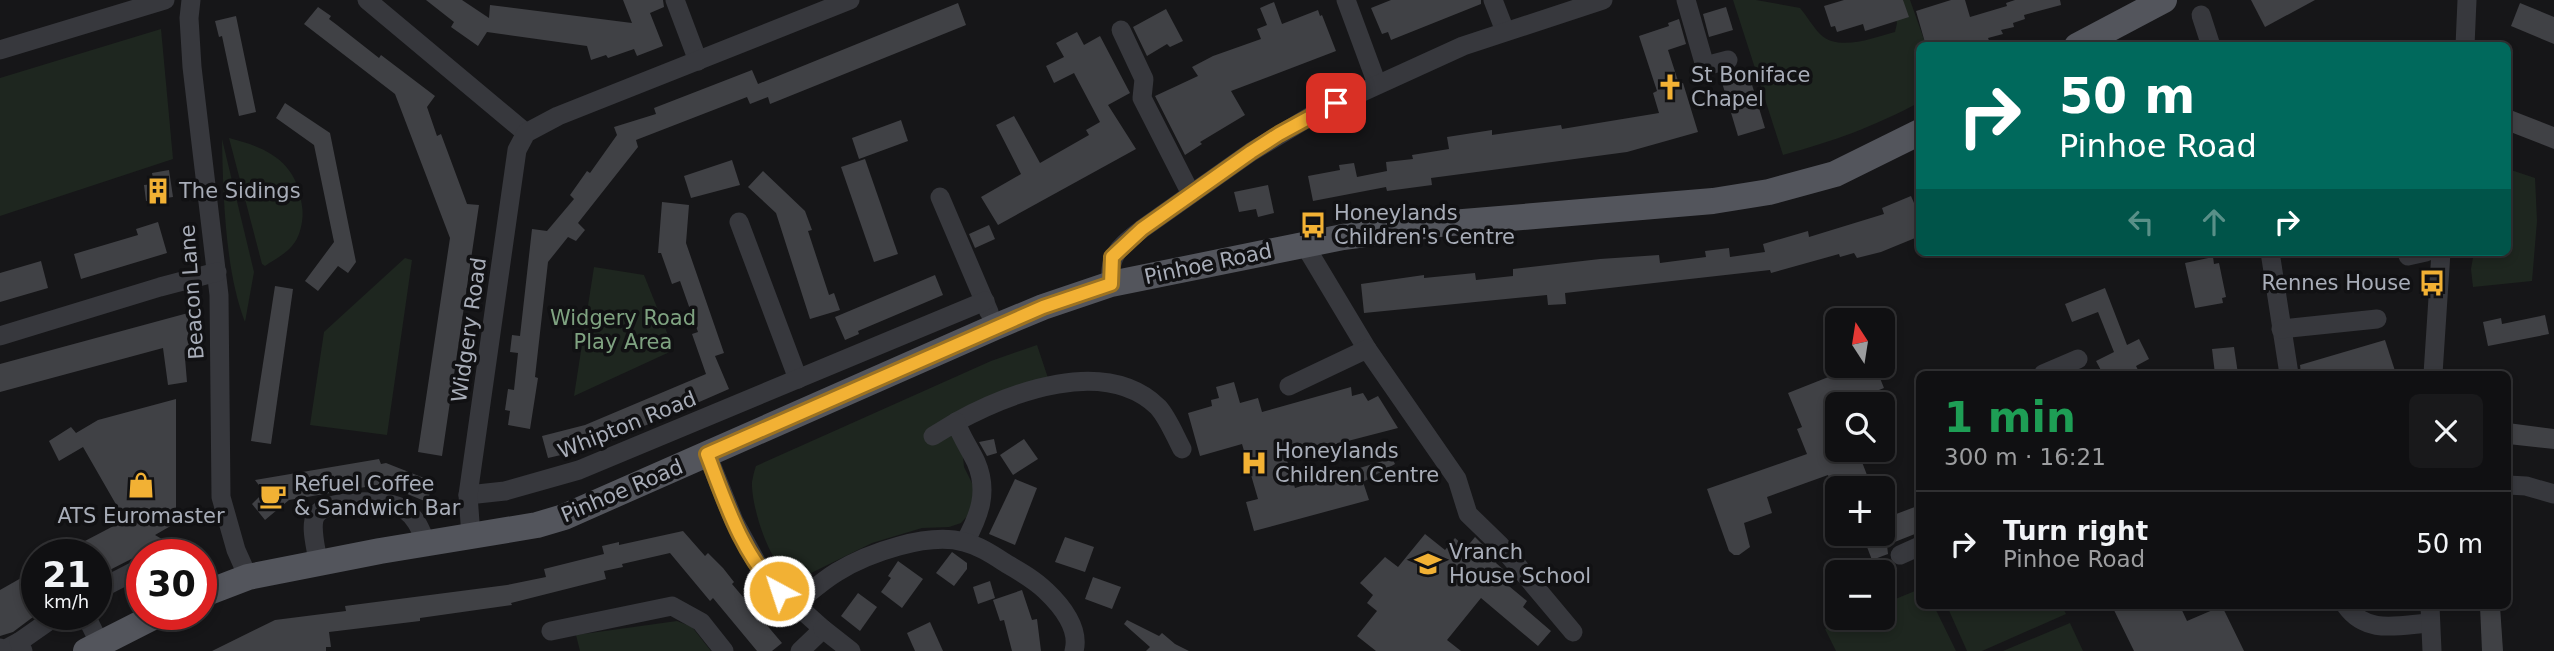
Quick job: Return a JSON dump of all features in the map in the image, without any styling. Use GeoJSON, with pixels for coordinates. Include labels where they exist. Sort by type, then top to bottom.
{"type":"FeatureCollection","features":[{"type":"Feature","properties":{"kind":"main road"},"geometry":{"type":"LineString","coordinates":[[2085,42],[2164,0]]}},
{"type":"Feature","properties":{"kind":"main road","name":"Pinhoe Road"},"geometry":{"type":"LineString","coordinates":[[217,589],[248,577],[537,525],[564,517],[995,327],[1111,284],[1304,244],[1439,224],[1713,201],[1769,192],[1835,174],[1916,134]]}},
{"type":"Feature","properties":{"kind":"main road"},"geometry":{"type":"LineString","coordinates":[[93,647],[127,630]]}},
{"type":"Feature","properties":{"kind":"street"},"geometry":{"type":"LineString","coordinates":[[0,50],[165,0]]}},
{"type":"Feature","properties":{"kind":"street","name":"Beacon Lane"},"geometry":{"type":"LineString","coordinates":[[191,0],[188,18],[192,67],[217,272],[221,497],[236,550],[248,577]]}},
{"type":"Feature","properties":{"kind":"street"},"geometry":{"type":"LineString","coordinates":[[367,0],[526,133],[547,121],[850,0]]}},
{"type":"Feature","properties":{"kind":"street"},"geometry":{"type":"LineString","coordinates":[[675,0],[698,61]]}},
{"type":"Feature","properties":{"kind":"street"},"geometry":{"type":"LineString","coordinates":[[1346,0],[1377,84]]}},
{"type":"Feature","properties":{"kind":"street"},"geometry":{"type":"LineString","coordinates":[[1493,0],[1505,31]]}},
{"type":"Feature","properties":{"kind":"street"},"geometry":{"type":"LineString","coordinates":[[1686,0],[1705,66],[1728,60]]}},
{"type":"Feature","properties":{"kind":"street"},"geometry":{"type":"LineString","coordinates":[[2465,42],[2467,0]]}},
{"type":"Feature","properties":{"kind":"street"},"geometry":{"type":"LineString","coordinates":[[1111,284],[1112,257],[1121,246],[1279,134],[1316,113],[1463,46],[1594,1]]}},
{"type":"Feature","properties":{"kind":"street"},"geometry":{"type":"LineString","coordinates":[[2201,15],[2210,42]]}},
{"type":"Feature","properties":{"kind":"street"},"geometry":{"type":"LineString","coordinates":[[1121,30],[1144,79],[1142,98],[1191,194]]}},
{"type":"Feature","properties":{"kind":"street","name":"Widgery Road"},"geometry":{"type":"LineString","coordinates":[[471,536],[468,495],[517,150],[526,133]]}},
{"type":"Feature","properties":{"kind":"street"},"geometry":{"type":"LineString","coordinates":[[940,197],[995,327]]}},
{"type":"Feature","properties":{"kind":"street"},"geometry":{"type":"LineString","coordinates":[[739,222],[798,379]]}},
{"type":"Feature","properties":{"kind":"street"},"geometry":{"type":"LineString","coordinates":[[1304,244],[1367,349],[1457,479],[1468,514],[1500,545],[1573,632]]}},
{"type":"Feature","properties":{"kind":"street"},"geometry":{"type":"LineString","coordinates":[[2271,256],[2288,371]]}},
{"type":"Feature","properties":{"kind":"street"},"geometry":{"type":"LineString","coordinates":[[2433,371],[2441,256]]}},
{"type":"Feature","properties":{"kind":"street"},"geometry":{"type":"LineString","coordinates":[[0,337],[217,272]]}},
{"type":"Feature","properties":{"kind":"street","name":"Whipton Road"},"geometry":{"type":"LineString","coordinates":[[468,495],[505,491],[556,478],[687,427],[985,301]]}},
{"type":"Feature","properties":{"kind":"street"},"geometry":{"type":"LineString","coordinates":[[2281,329],[2377,319]]}},
{"type":"Feature","properties":{"kind":"street"},"geometry":{"type":"LineString","coordinates":[[1289,386],[1367,349]]}},
{"type":"Feature","properties":{"kind":"street"},"geometry":{"type":"LineString","coordinates":[[2050,371],[2078,359]]}},
{"type":"Feature","properties":{"kind":"street"},"geometry":{"type":"LineString","coordinates":[[933,436],[991,403],[1017,393],[1049,385],[1109,382],[1137,392],[1159,409],[1182,449]]}},
{"type":"Feature","properties":{"kind":"street"},"geometry":{"type":"LineString","coordinates":[[957,422],[982,481],[979,516],[965,542]]}},
{"type":"Feature","properties":{"kind":"street"},"geometry":{"type":"LineString","coordinates":[[707,454],[746,545],[764,576],[794,605],[851,651]]}},
{"type":"Feature","properties":{"kind":"street"},"geometry":{"type":"LineString","coordinates":[[2511,485],[2526,486],[2554,494]]}},
{"type":"Feature","properties":{"kind":"street"},"geometry":{"type":"LineString","coordinates":[[318,563],[313,526],[316,515],[325,508],[345,502],[387,503],[403,508],[417,522],[427,545]]}},
{"type":"Feature","properties":{"kind":"street"},"geometry":{"type":"LineString","coordinates":[[794,605],[837,572],[878,553],[905,545],[949,539],[987,551],[1025,575],[1055,599],[1072,625],[1076,644],[1074,651]]}},
{"type":"Feature","properties":{"kind":"street"},"geometry":{"type":"LineString","coordinates":[[1900,555],[1916,548]]}},
{"type":"Feature","properties":{"kind":"street"},"geometry":{"type":"LineString","coordinates":[[551,631],[673,606],[701,622],[724,651]]}},
{"type":"Feature","properties":{"kind":"street"},"geometry":{"type":"LineString","coordinates":[[2349,609],[2361,622],[2372,626],[2430,614],[2432,651]]}},
{"type":"Feature","properties":{"kind":"street"},"geometry":{"type":"LineString","coordinates":[[800,651],[823,629]]}},
{"type":"Feature","properties":{"kind":"street"},"geometry":{"type":"LineString","coordinates":[[14,647],[37,630]]}},
{"type":"Feature","properties":{"kind":"green space"},"geometry":{"type":"Polygon","coordinates":[[[1733,0],[1756,0],[1800,8],[1820,34],[1827,39],[1846,43],[1895,32],[1897,23],[1891,6],[1910,0],[1925,42],[1916,42],[1916,104],[1853,133],[1783,155],[1733,0]]]}},
{"type":"Feature","properties":{"kind":"green space"},"geometry":{"type":"Polygon","coordinates":[[[161,29],[173,159],[0,216],[0,78],[161,29]]]}},
{"type":"Feature","properties":{"kind":"green space"},"geometry":{"type":"Polygon","coordinates":[[[229,138],[257,147],[279,159],[294,178],[299,191],[303,215],[297,238],[281,256],[265,266],[262,264],[229,138]]]}},
{"type":"Feature","properties":{"kind":"green space"},"geometry":{"type":"Polygon","coordinates":[[[222,139],[254,272],[245,322],[229,256],[224,208],[222,139]]]}},
{"type":"Feature","properties":{"kind":"green space"},"geometry":{"type":"Polygon","coordinates":[[[2511,170],[2535,178],[2537,221],[2532,281],[2473,287],[2471,269],[2473,256],[2511,256],[2511,170]]]}},
{"type":"Feature","properties":{"kind":"green space"},"geometry":{"type":"Polygon","coordinates":[[[405,258],[412,260],[387,435],[310,425],[324,332],[405,258]]]}},
{"type":"Feature","properties":{"kind":"green space","name":"Widgery Road Play Area"},"geometry":{"type":"Polygon","coordinates":[[[594,267],[644,275],[674,350],[574,396],[594,267]]]}},
{"type":"Feature","properties":{"kind":"green space"},"geometry":{"type":"Polygon","coordinates":[[[1037,345],[1048,378],[967,406],[962,446],[964,467],[975,489],[969,514],[961,523],[949,527],[922,528],[872,543],[803,577],[795,579],[786,574],[771,551],[759,522],[752,482],[756,466],[991,361],[1037,345]]]}},
{"type":"Feature","properties":{"kind":"green space"},"geometry":{"type":"Polygon","coordinates":[[[1916,591],[1916,609],[1935,609],[1956,651],[1836,651],[1826,630],[1895,630],[1895,599],[1916,591]]]}},
{"type":"Feature","properties":{"kind":"green space"},"geometry":{"type":"Polygon","coordinates":[[[1948,609],[2064,609],[2066,614],[1982,651],[1967,651],[1948,609]]]}},
{"type":"Feature","properties":{"kind":"green space"},"geometry":{"type":"Polygon","coordinates":[[[677,621],[692,627],[711,651],[580,651],[576,635],[677,621]]]}},
{"type":"Feature","properties":{"kind":"green space"},"geometry":{"type":"Polygon","coordinates":[[[2070,623],[2083,651],[2003,651],[2070,623]]]}},
{"type":"Feature","properties":{"kind":"building"},"geometry":{"type":"Polygon","coordinates":[[[426,0],[462,0],[489,18],[490,5],[632,23],[623,0],[663,0],[664,7],[650,13],[663,46],[637,56],[634,49],[608,58],[606,55],[591,60],[587,46],[487,32],[478,46],[451,27],[454,22],[426,0]]]}},
{"type":"Feature","properties":{"kind":"building"},"geometry":{"type":"Polygon","coordinates":[[[1391,0],[1481,0],[1481,4],[1391,40],[1388,32],[1382,34],[1371,8],[1391,0]]]}},
{"type":"Feature","properties":{"kind":"building"},"geometry":{"type":"Polygon","coordinates":[[[1844,0],[1903,0],[1909,17],[1865,31],[1863,24],[1837,32],[1835,26],[1831,27],[1824,6],[1844,0]]]}},
{"type":"Feature","properties":{"kind":"building"},"geometry":{"type":"Polygon","coordinates":[[[1951,0],[1965,0],[1970,17],[2007,6],[2006,3],[2015,0],[2060,0],[2061,5],[2024,15],[2025,19],[2013,23],[2014,27],[2001,30],[2003,34],[1988,38],[1990,42],[1925,42],[1916,11],[1951,0]]]}},
{"type":"Feature","properties":{"kind":"building"},"geometry":{"type":"Polygon","coordinates":[[[2251,0],[2315,0],[2265,27],[2251,0]]]}},
{"type":"Feature","properties":{"kind":"building"},"geometry":{"type":"Polygon","coordinates":[[[1274,2],[1282,24],[1318,10],[1336,51],[1231,91],[1245,115],[1200,142],[1202,144],[1185,155],[1155,96],[1198,76],[1192,67],[1213,56],[1261,39],[1257,29],[1267,25],[1260,8],[1274,2]]]}},
{"type":"Feature","properties":{"kind":"building"},"geometry":{"type":"Polygon","coordinates":[[[958,3],[966,25],[770,104],[768,97],[750,104],[747,97],[636,140],[638,147],[578,223],[585,230],[576,241],[568,237],[548,262],[535,377],[538,378],[530,429],[508,425],[510,411],[505,410],[508,389],[514,390],[518,353],[510,352],[512,335],[520,336],[532,229],[547,231],[574,199],[570,195],[587,171],[590,173],[617,135],[614,127],[656,114],[654,108],[752,70],[758,84],[958,3]]]}},
{"type":"Feature","properties":{"kind":"building"},"geometry":{"type":"Polygon","coordinates":[[[2520,3],[2554,17],[2554,44],[2511,26],[2520,3]]]}},
{"type":"Feature","properties":{"kind":"building"},"geometry":{"type":"Polygon","coordinates":[[[318,7],[331,16],[329,19],[379,58],[381,55],[435,96],[427,107],[437,136],[441,134],[467,204],[479,205],[442,456],[418,452],[450,238],[395,94],[304,24],[318,7]]]}},
{"type":"Feature","properties":{"kind":"building"},"geometry":{"type":"Polygon","coordinates":[[[1726,7],[1733,30],[1709,37],[1703,14],[1726,7]]]}},
{"type":"Feature","properties":{"kind":"building"},"geometry":{"type":"Polygon","coordinates":[[[1166,9],[1183,41],[1170,47],[1167,44],[1147,56],[1133,27],[1166,9]]]}},
{"type":"Feature","properties":{"kind":"building"},"geometry":{"type":"Polygon","coordinates":[[[236,16],[256,112],[239,116],[222,36],[219,37],[215,21],[236,16]]]}},
{"type":"Feature","properties":{"kind":"building"},"geometry":{"type":"Polygon","coordinates":[[[1679,19],[1686,44],[1668,50],[1679,84],[1683,83],[1698,132],[1627,152],[1431,178],[1432,185],[1387,191],[1386,187],[1313,201],[1308,176],[1340,170],[1339,165],[1354,163],[1357,177],[1387,171],[1386,162],[1413,159],[1412,155],[1449,149],[1447,137],[1492,130],[1492,135],[1561,125],[1562,129],[1659,113],[1653,93],[1657,91],[1639,36],[1669,26],[1668,23],[1679,19]]]}},
{"type":"Feature","properties":{"kind":"building"},"geometry":{"type":"Polygon","coordinates":[[[1077,32],[1084,45],[1100,36],[1130,93],[1108,105],[1136,149],[998,225],[981,197],[1021,174],[996,125],[1014,116],[1040,163],[1089,135],[1086,130],[1100,122],[1074,73],[1054,83],[1046,66],[1064,57],[1056,43],[1077,32]]]}},
{"type":"Feature","properties":{"kind":"building"},"geometry":{"type":"Polygon","coordinates":[[[1747,68],[1765,128],[1738,136],[1720,76],[1747,68]]]}},
{"type":"Feature","properties":{"kind":"building"},"geometry":{"type":"Polygon","coordinates":[[[285,103],[330,133],[356,262],[348,273],[338,266],[318,291],[305,281],[334,242],[314,145],[276,118],[285,103]]]}},
{"type":"Feature","properties":{"kind":"building"},"geometry":{"type":"Polygon","coordinates":[[[2511,110],[2554,127],[2554,149],[2511,132],[2511,110]]]}},
{"type":"Feature","properties":{"kind":"building"},"geometry":{"type":"Polygon","coordinates":[[[901,120],[908,141],[859,159],[852,138],[901,120]]]}},
{"type":"Feature","properties":{"kind":"building"},"geometry":{"type":"Polygon","coordinates":[[[865,159],[898,254],[874,262],[841,167],[865,159]]]}},
{"type":"Feature","properties":{"kind":"building"},"geometry":{"type":"Polygon","coordinates":[[[732,160],[740,185],[691,198],[684,176],[732,160]]]}},
{"type":"Feature","properties":{"kind":"building","name":"The Sidings"},"geometry":{"type":"Polygon","coordinates":[[[169,170],[173,197],[146,201],[144,185],[154,184],[152,173],[169,170]]]}},
{"type":"Feature","properties":{"kind":"building"},"geometry":{"type":"Polygon","coordinates":[[[763,171],[805,211],[812,230],[808,231],[829,295],[834,293],[840,310],[810,319],[776,213],[748,187],[763,171]]]}},
{"type":"Feature","properties":{"kind":"building"},"geometry":{"type":"Polygon","coordinates":[[[1268,185],[1274,213],[1258,217],[1256,209],[1239,212],[1234,192],[1268,185]]]}},
{"type":"Feature","properties":{"kind":"building"},"geometry":{"type":"Polygon","coordinates":[[[1911,196],[1916,202],[1916,238],[1881,252],[1857,258],[1854,253],[1840,257],[1839,254],[1771,273],[1770,270],[1565,293],[1566,304],[1548,305],[1547,295],[1364,313],[1361,284],[1424,275],[1424,278],[1475,273],[1476,280],[1513,276],[1513,269],[1600,259],[1659,255],[1660,263],[1706,257],[1705,251],[1729,248],[1730,257],[1765,252],[1763,244],[1808,231],[1809,237],[1884,214],[1882,208],[1911,196]]]}},
{"type":"Feature","properties":{"kind":"building"},"geometry":{"type":"Polygon","coordinates":[[[662,202],[689,205],[686,243],[724,353],[715,356],[729,389],[596,447],[548,458],[542,436],[585,425],[706,374],[692,334],[698,332],[680,281],[672,284],[661,253],[658,253],[662,202]]]}},
{"type":"Feature","properties":{"kind":"building"},"geometry":{"type":"Polygon","coordinates":[[[158,222],[167,253],[81,279],[74,254],[138,235],[136,229],[158,222]]]}},
{"type":"Feature","properties":{"kind":"building"},"geometry":{"type":"Polygon","coordinates":[[[989,225],[995,239],[975,248],[969,234],[989,225]]]}},
{"type":"Feature","properties":{"kind":"building"},"geometry":{"type":"Polygon","coordinates":[[[2213,257],[2214,264],[2219,263],[2226,297],[2222,298],[2223,303],[2195,308],[2185,263],[2213,257]]]}},
{"type":"Feature","properties":{"kind":"building"},"geometry":{"type":"Polygon","coordinates":[[[41,261],[48,288],[0,302],[0,273],[41,261]]]}},
{"type":"Feature","properties":{"kind":"building"},"geometry":{"type":"Polygon","coordinates":[[[935,275],[943,295],[858,331],[859,334],[845,340],[835,317],[935,275]]]}},
{"type":"Feature","properties":{"kind":"building"},"geometry":{"type":"Polygon","coordinates":[[[275,286],[293,289],[271,444],[251,441],[275,286]]]}},
{"type":"Feature","properties":{"kind":"building"},"geometry":{"type":"Polygon","coordinates":[[[2105,288],[2127,345],[2139,339],[2149,359],[2136,366],[2138,371],[2101,371],[2096,361],[2114,352],[2098,312],[2072,322],[2065,304],[2105,288]]]}},
{"type":"Feature","properties":{"kind":"building"},"geometry":{"type":"Polygon","coordinates":[[[188,313],[189,358],[185,358],[187,382],[168,385],[163,348],[0,392],[0,364],[188,313]]]}},
{"type":"Feature","properties":{"kind":"building"},"geometry":{"type":"Polygon","coordinates":[[[2545,315],[2549,334],[2488,346],[2483,322],[2501,318],[2502,324],[2545,315]]]}},
{"type":"Feature","properties":{"kind":"building"},"geometry":{"type":"Polygon","coordinates":[[[2385,340],[2395,371],[2301,371],[2300,365],[2385,340]]]}},
{"type":"Feature","properties":{"kind":"building"},"geometry":{"type":"Polygon","coordinates":[[[2234,347],[2238,371],[2215,371],[2212,349],[2234,347]]]}},
{"type":"Feature","properties":{"kind":"building"},"geometry":{"type":"Polygon","coordinates":[[[1826,378],[1880,378],[1884,388],[1874,392],[1825,392],[1825,462],[1862,462],[1867,476],[1828,475],[1767,497],[1772,513],[1744,523],[1750,547],[1739,555],[1734,555],[1729,551],[1707,489],[1807,454],[1797,429],[1802,427],[1788,393],[1826,378]]]}},
{"type":"Feature","properties":{"kind":"building"},"geometry":{"type":"Polygon","coordinates":[[[1234,382],[1240,403],[1258,398],[1262,412],[1351,387],[1352,396],[1363,393],[1368,401],[1378,396],[1398,428],[1286,457],[1295,488],[1392,458],[1395,464],[1363,482],[1369,500],[1254,531],[1246,502],[1258,499],[1242,444],[1200,456],[1188,413],[1212,406],[1211,400],[1219,398],[1216,387],[1234,382]]]}},
{"type":"Feature","properties":{"kind":"building","name":"ATS Euromaster"},"geometry":{"type":"Polygon","coordinates":[[[176,399],[176,510],[181,520],[155,535],[162,539],[126,539],[126,562],[112,569],[112,539],[89,539],[125,520],[83,447],[59,461],[49,441],[71,427],[76,433],[98,420],[176,399]]]}},
{"type":"Feature","properties":{"kind":"building"},"geometry":{"type":"Polygon","coordinates":[[[2511,423],[2554,429],[2554,449],[2511,444],[2511,423]]]}},
{"type":"Feature","properties":{"kind":"building"},"geometry":{"type":"Polygon","coordinates":[[[994,439],[997,453],[987,456],[979,442],[994,439]]]}},
{"type":"Feature","properties":{"kind":"building"},"geometry":{"type":"Polygon","coordinates":[[[1024,439],[1038,459],[1013,475],[1000,455],[1024,439]]]}},
{"type":"Feature","properties":{"kind":"building"},"geometry":{"type":"Polygon","coordinates":[[[379,459],[381,464],[386,463],[434,482],[427,502],[383,484],[289,500],[265,520],[252,504],[264,492],[255,480],[379,459]]]}},
{"type":"Feature","properties":{"kind":"building"},"geometry":{"type":"Polygon","coordinates":[[[1015,479],[1037,488],[1015,545],[989,534],[1015,479]]]}},
{"type":"Feature","properties":{"kind":"building"},"geometry":{"type":"Polygon","coordinates":[[[1916,507],[1916,534],[1895,542],[1895,514],[1916,507]]]}},
{"type":"Feature","properties":{"kind":"building"},"geometry":{"type":"Polygon","coordinates":[[[683,531],[705,556],[708,553],[723,568],[734,582],[732,584],[782,643],[772,651],[757,651],[713,598],[710,601],[670,553],[604,571],[606,579],[511,603],[512,605],[420,618],[420,621],[329,632],[331,647],[326,647],[326,651],[212,651],[275,620],[346,611],[345,606],[507,585],[546,577],[544,569],[604,554],[602,546],[619,542],[619,545],[683,531]]]}},
{"type":"Feature","properties":{"kind":"building"},"geometry":{"type":"Polygon","coordinates":[[[1425,534],[1445,550],[1455,538],[1466,548],[1475,537],[1504,570],[1498,577],[1527,601],[1523,607],[1551,631],[1538,646],[1481,598],[1447,640],[1461,651],[1376,651],[1357,636],[1377,611],[1367,603],[1373,595],[1360,583],[1385,557],[1398,567],[1425,534]]]}},
{"type":"Feature","properties":{"kind":"building"},"geometry":{"type":"Polygon","coordinates":[[[1065,537],[1094,547],[1085,572],[1055,562],[1065,537]]]}},
{"type":"Feature","properties":{"kind":"building"},"geometry":{"type":"Polygon","coordinates":[[[1867,546],[1887,546],[1888,554],[1872,560],[1867,546]]]}},
{"type":"Feature","properties":{"kind":"building"},"geometry":{"type":"Polygon","coordinates":[[[952,552],[967,563],[967,569],[954,586],[936,573],[952,552]]]}},
{"type":"Feature","properties":{"kind":"building"},"geometry":{"type":"Polygon","coordinates":[[[898,561],[923,579],[902,608],[881,592],[898,561]]]}},
{"type":"Feature","properties":{"kind":"building"},"geometry":{"type":"Polygon","coordinates":[[[1093,577],[1121,587],[1112,609],[1085,599],[1093,577]]]}},
{"type":"Feature","properties":{"kind":"building"},"geometry":{"type":"Polygon","coordinates":[[[21,578],[21,626],[0,636],[0,590],[21,578]]]}},
{"type":"Feature","properties":{"kind":"building"},"geometry":{"type":"Polygon","coordinates":[[[990,581],[995,598],[978,604],[973,587],[990,581]]]}},
{"type":"Feature","properties":{"kind":"building"},"geometry":{"type":"Polygon","coordinates":[[[1022,590],[1032,620],[1037,619],[1041,651],[1012,651],[1004,620],[1000,621],[993,600],[1022,590]]]}},
{"type":"Feature","properties":{"kind":"building"},"geometry":{"type":"Polygon","coordinates":[[[858,593],[877,607],[860,631],[841,616],[858,593]]]}},
{"type":"Feature","properties":{"kind":"building"},"geometry":{"type":"Polygon","coordinates":[[[2113,609],[2181,609],[2187,621],[2215,609],[2223,609],[2244,651],[2134,651],[2113,609]]]}},
{"type":"Feature","properties":{"kind":"building"},"geometry":{"type":"Polygon","coordinates":[[[2480,609],[2500,609],[2503,651],[2482,651],[2480,609]]]}},
{"type":"Feature","properties":{"kind":"building"},"geometry":{"type":"Polygon","coordinates":[[[1127,620],[1159,636],[1162,633],[1189,651],[1146,651],[1150,647],[1124,624],[1127,620]]]}},
{"type":"Feature","properties":{"kind":"building"},"geometry":{"type":"Polygon","coordinates":[[[930,622],[943,651],[915,651],[907,633],[930,622]]]}},
{"type":"Feature","properties":{"kind":"place","name":"St Boniface Chapel"},"geometry":{"type":"Point","coordinates":[1670,87]}},
{"type":"Feature","properties":{"kind":"place","name":"The Sidings"},"geometry":{"type":"Point","coordinates":[158,191]}},
{"type":"Feature","properties":{"kind":"place","name":"Honeylands Children's Centre"},"geometry":{"type":"Point","coordinates":[1313,225]}},
{"type":"Feature","properties":{"kind":"place","name":"Rennes House"},"geometry":{"type":"Point","coordinates":[2432,283]}},
{"type":"Feature","properties":{"kind":"place","name":"Honeylands Children Centre"},"geometry":{"type":"Point","coordinates":[1254,463]}},
{"type":"Feature","properties":{"kind":"place","name":"ATS Euromaster"},"geometry":{"type":"Point","coordinates":[141,485]}},
{"type":"Feature","properties":{"kind":"place","name":"Refuel Coffee & Sandwich Bar"},"geometry":{"type":"Point","coordinates":[273,496]}},
{"type":"Feature","properties":{"kind":"place","name":"Vranch House School"},"geometry":{"type":"Point","coordinates":[1428,564]}},
{"type":"Feature","properties":{"kind":"route"},"geometry":{"type":"LineString","coordinates":[[779,591],[764,576],[746,545],[707,454],[1043,307],[1111,284],[1112,257],[1142,229],[1251,152],[1336,103]]}}]}
